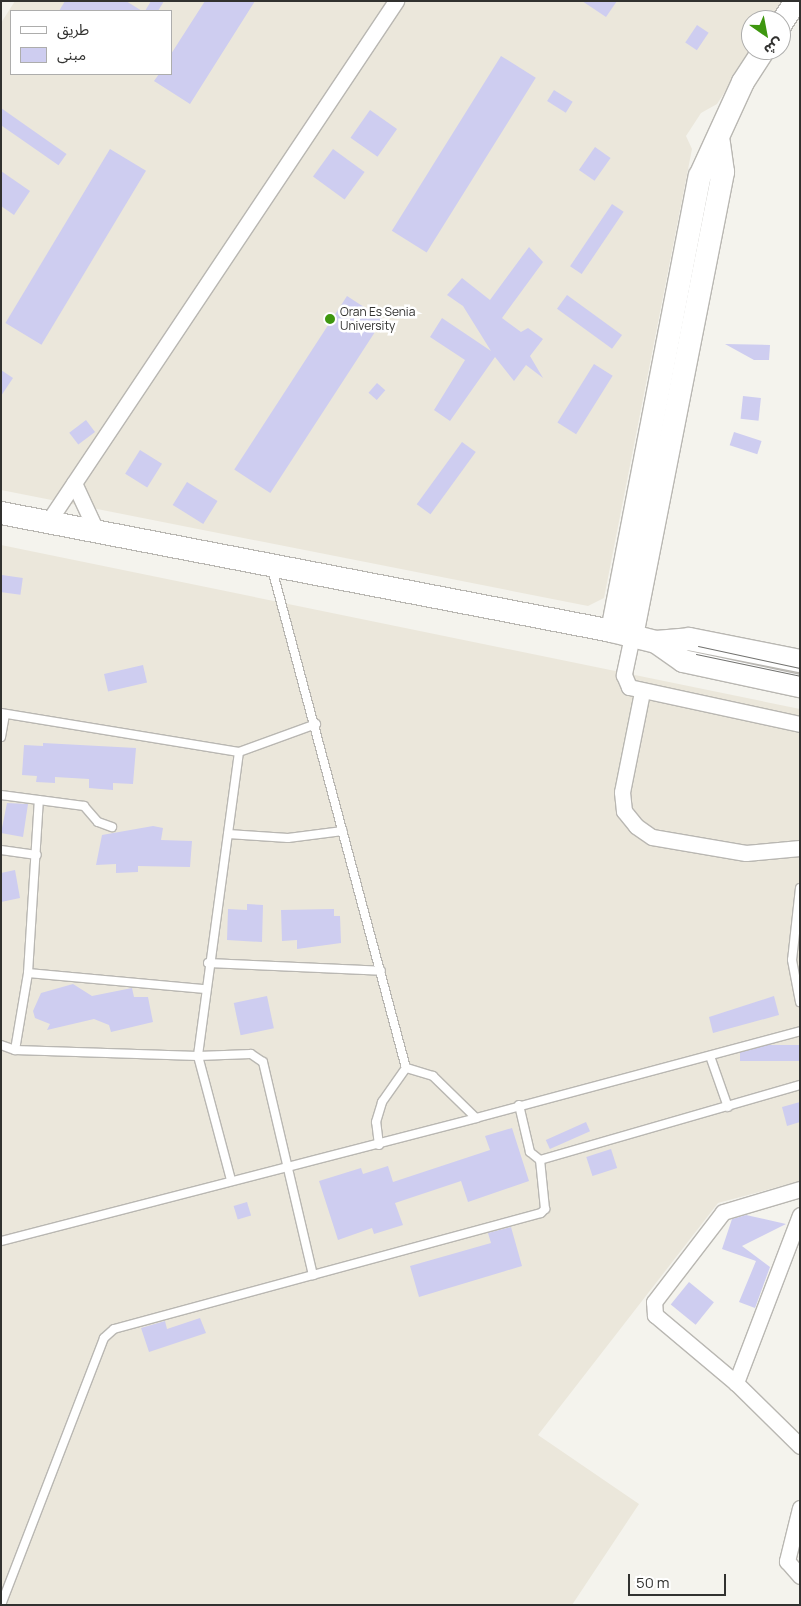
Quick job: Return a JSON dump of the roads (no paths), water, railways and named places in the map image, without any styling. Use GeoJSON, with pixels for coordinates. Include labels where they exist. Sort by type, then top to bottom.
{"type":"FeatureCollection","features":[{"type":"Feature","properties":{"kind":"main road"},"geometry":{"type":"LineString","coordinates":[[622,634],[700,176],[719,142],[743,82],[757,60]]}},
{"type":"Feature","properties":{"kind":"main road"},"geometry":{"type":"LineString","coordinates":[[1,513],[95,528],[270,562],[656,642],[689,639],[800,661]]}},
{"type":"Feature","properties":{"kind":"main road"},"geometry":{"type":"LineString","coordinates":[[656,642],[683,661],[800,686]]}},
{"type":"Feature","properties":{"kind":"street"},"geometry":{"type":"LineString","coordinates":[[48,522],[396,1]]}},
{"type":"Feature","properties":{"kind":"street"},"geometry":{"type":"LineString","coordinates":[[74,483],[95,528]]}},
{"type":"Feature","properties":{"kind":"street"},"geometry":{"type":"LineString","coordinates":[[622,634],[624,676],[629,687],[642,692],[800,724]]}},
{"type":"Feature","properties":{"kind":"street"},"geometry":{"type":"LineString","coordinates":[[642,692],[622,792],[624,811],[636,826],[652,837],[746,853],[800,848]]}},
{"type":"Feature","properties":{"kind":"street"},"geometry":{"type":"LineString","coordinates":[[800,1189],[723,1212],[654,1302],[655,1315],[736,1383],[800,1446]]}},
{"type":"Feature","properties":{"kind":"street"},"geometry":{"type":"LineString","coordinates":[[736,1383],[800,1215]]}},
{"type":"Feature","properties":{"kind":"street"},"geometry":{"type":"LineString","coordinates":[[800,1508],[787,1561],[800,1576]]}},
{"type":"Feature","properties":{"kind":"lane"},"geometry":{"type":"LineString","coordinates":[[270,562],[316,724],[406,1068],[382,1102],[376,1122],[379,1146]]}},
{"type":"Feature","properties":{"kind":"lane"},"geometry":{"type":"LineString","coordinates":[[1,737],[3,714],[239,752],[316,724]]}},
{"type":"Feature","properties":{"kind":"lane"},"geometry":{"type":"LineString","coordinates":[[231,1180],[198,1056],[208,963],[239,752]]}},
{"type":"Feature","properties":{"kind":"lane"},"geometry":{"type":"LineString","coordinates":[[1,795],[84,806],[98,822],[112,827]]}},
{"type":"Feature","properties":{"kind":"lane"},"geometry":{"type":"LineString","coordinates":[[15,1050],[28,973],[39,800]]}},
{"type":"Feature","properties":{"kind":"lane"},"geometry":{"type":"LineString","coordinates":[[228,834],[288,838],[343,831]]}},
{"type":"Feature","properties":{"kind":"lane"},"geometry":{"type":"LineString","coordinates":[[1,850],[37,855]]}},
{"type":"Feature","properties":{"kind":"lane"},"geometry":{"type":"LineString","coordinates":[[800,888],[792,960],[800,1002]]}},
{"type":"Feature","properties":{"kind":"lane"},"geometry":{"type":"LineString","coordinates":[[208,963],[381,972]]}},
{"type":"Feature","properties":{"kind":"lane"},"geometry":{"type":"LineString","coordinates":[[28,973],[205,989]]}},
{"type":"Feature","properties":{"kind":"lane"},"geometry":{"type":"LineString","coordinates":[[1,1241],[231,1180],[379,1146],[519,1105],[800,1031]]}},
{"type":"Feature","properties":{"kind":"lane"},"geometry":{"type":"LineString","coordinates":[[1,1045],[15,1050],[198,1056],[251,1054],[263,1062],[313,1275]]}},
{"type":"Feature","properties":{"kind":"lane"},"geometry":{"type":"LineString","coordinates":[[710,1056],[728,1107]]}},
{"type":"Feature","properties":{"kind":"lane"},"geometry":{"type":"LineString","coordinates":[[406,1068],[433,1076],[476,1118]]}},
{"type":"Feature","properties":{"kind":"lane"},"geometry":{"type":"LineString","coordinates":[[540,1160],[800,1085]]}},
{"type":"Feature","properties":{"kind":"lane"},"geometry":{"type":"LineString","coordinates":[[1,1605],[104,1338],[114,1328],[541,1213],[545,1209],[540,1160],[530,1152],[519,1105]]}},
{"type":"Feature","properties":{"kind":"tram line"},"geometry":{"type":"LineString","coordinates":[[698,646],[800,668]]}},
{"type":"Feature","properties":{"kind":"tram line"},"geometry":{"type":"LineString","coordinates":[[696,654],[800,676]]}},
{"type":"Feature","properties":{"kind":"place","name":"Oran Es Senia University"},"geometry":{"type":"Point","coordinates":[330,319]}}]}
